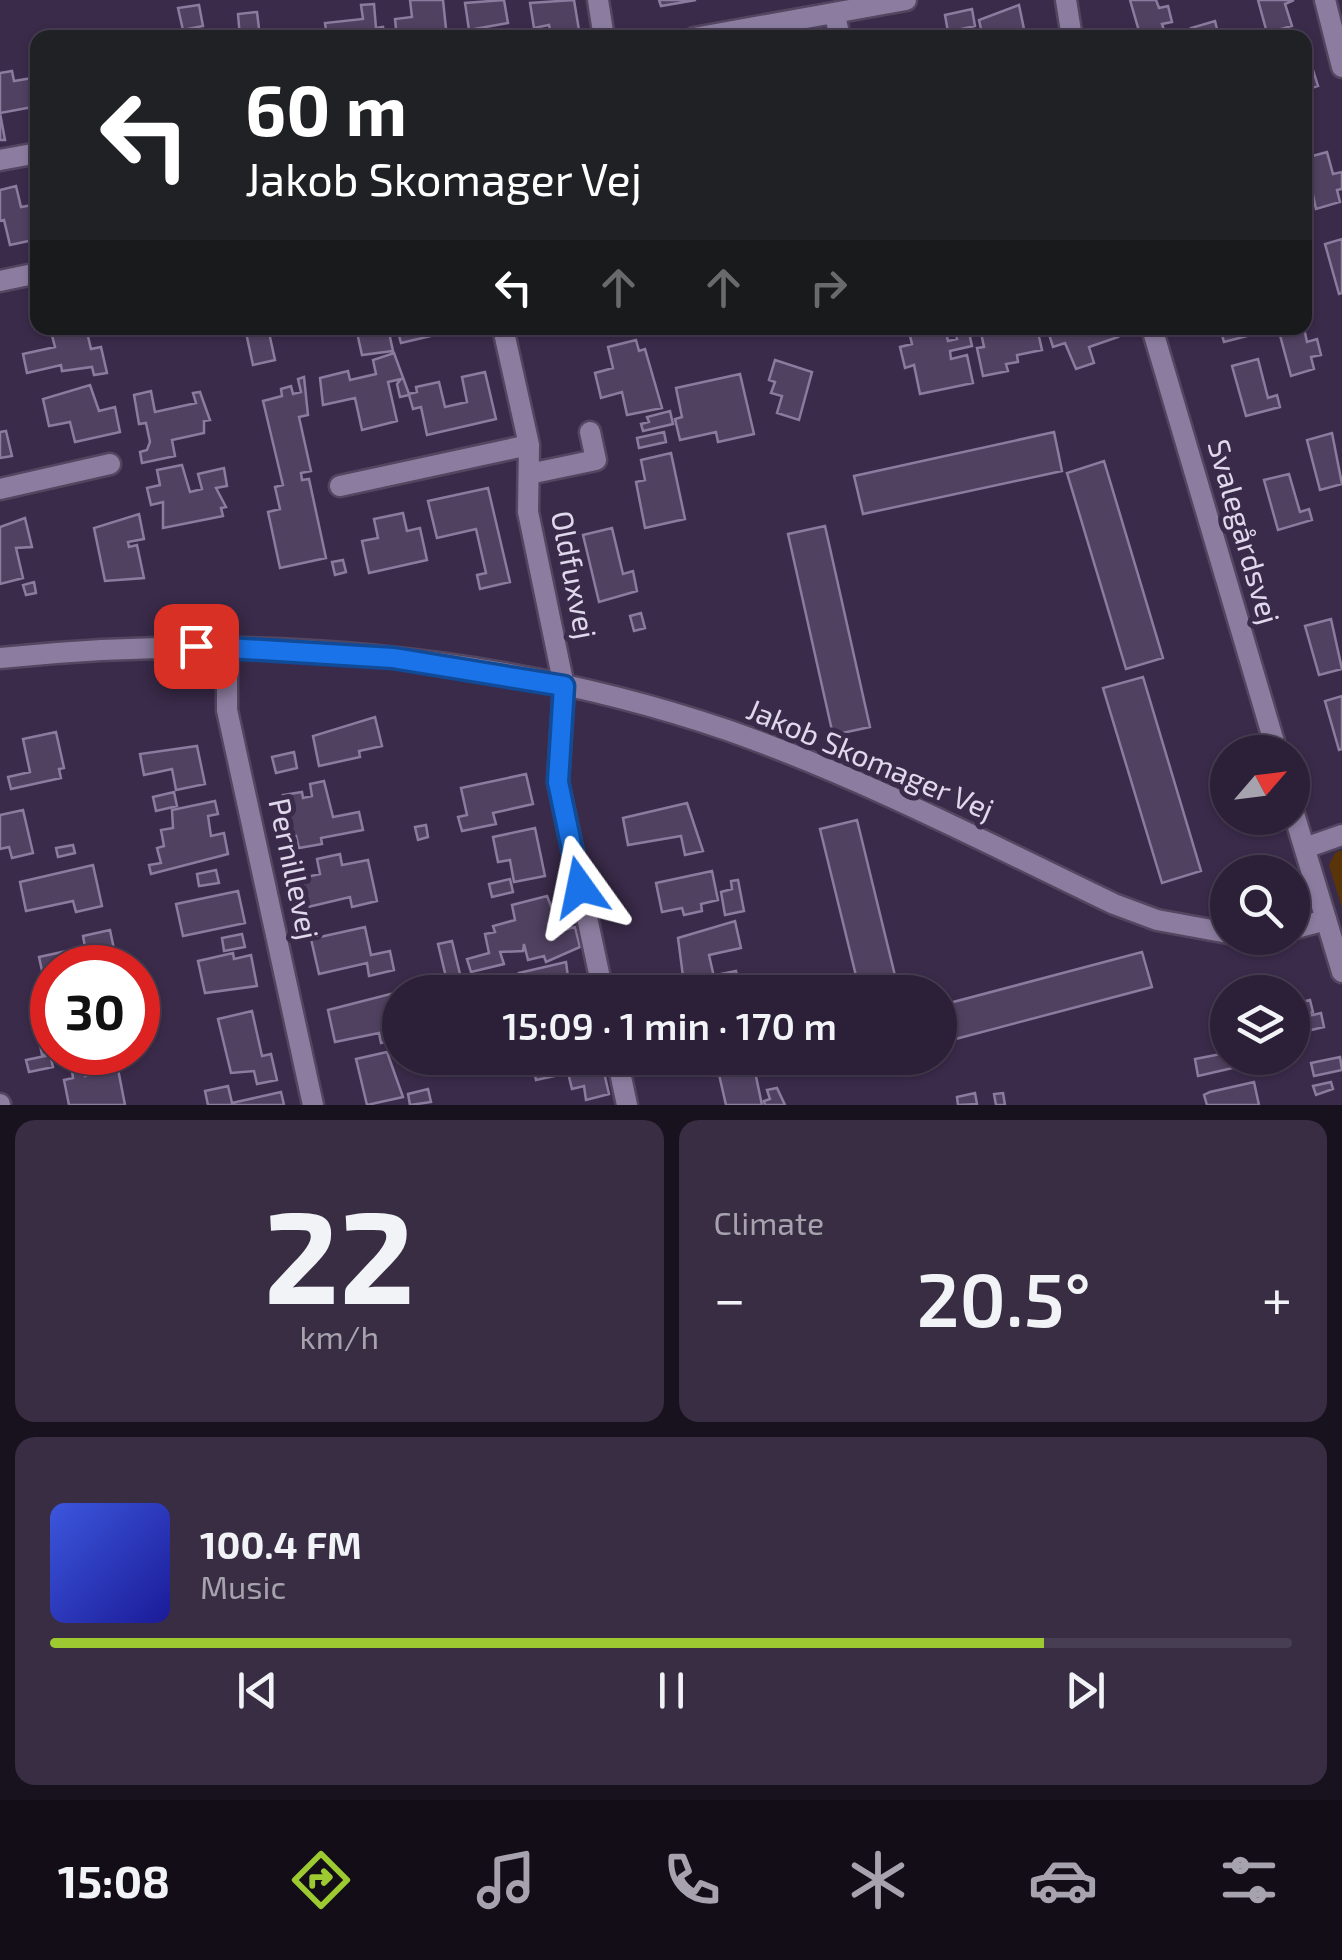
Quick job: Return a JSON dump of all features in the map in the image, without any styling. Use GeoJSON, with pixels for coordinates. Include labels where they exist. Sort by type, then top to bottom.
{"type":"FeatureCollection","features":[{"type":"Feature","properties":{"kind":"street"},"geometry":{"type":"LineString","coordinates":[[598,0],[603,30]]}},
{"type":"Feature","properties":{"kind":"street"},"geometry":{"type":"LineString","coordinates":[[743,30],[906,0]]}},
{"type":"Feature","properties":{"kind":"street"},"geometry":{"type":"LineString","coordinates":[[1066,0],[1071,30]]}},
{"type":"Feature","properties":{"kind":"street"},"geometry":{"type":"LineString","coordinates":[[1326,0],[1342,68]]}},
{"type":"Feature","properties":{"kind":"street"},"geometry":{"type":"LineString","coordinates":[[835,15],[838,30]]}},
{"type":"Feature","properties":{"kind":"street"},"geometry":{"type":"LineString","coordinates":[[0,160],[30,154]]}},
{"type":"Feature","properties":{"kind":"street"},"geometry":{"type":"LineString","coordinates":[[0,280],[30,274]]}},
{"type":"Feature","properties":{"kind":"street","name":"Oldfuxvej"},"geometry":{"type":"LineString","coordinates":[[504,335],[528,445],[528,512],[564,686],[558,782],[599,975]]}},
{"type":"Feature","properties":{"kind":"street","name":"Svalegårdsvej"},"geometry":{"type":"LineString","coordinates":[[1154,335],[1271,735]]}},
{"type":"Feature","properties":{"kind":"street","name":"Oldfuxvej"},"geometry":{"type":"LineString","coordinates":[[529,474],[596,460],[590,432]]}},
{"type":"Feature","properties":{"kind":"street"},"geometry":{"type":"LineString","coordinates":[[340,486],[528,445]]}},
{"type":"Feature","properties":{"kind":"street"},"geometry":{"type":"LineString","coordinates":[[0,488],[110,464]]}},
{"type":"Feature","properties":{"kind":"street","name":"Jakob Skomager Vej"},"geometry":{"type":"LineString","coordinates":[[0,658],[100,648],[228,645],[393,658],[564,686],[724,730],[846,776],[1114,904],[1156,920],[1210,929]]}},
{"type":"Feature","properties":{"kind":"street","name":"Pernillevej"},"geometry":{"type":"LineString","coordinates":[[228,645],[228,710],[313,1105]]}},
{"type":"Feature","properties":{"kind":"street"},"geometry":{"type":"LineString","coordinates":[[1300,835],[1342,972]]}},
{"type":"Feature","properties":{"kind":"street"},"geometry":{"type":"LineString","coordinates":[[1304,848],[1342,836]]}},
{"type":"Feature","properties":{"kind":"street"},"geometry":{"type":"LineString","coordinates":[[1310,924],[1326,920]]}},
{"type":"Feature","properties":{"kind":"street"},"geometry":{"type":"LineString","coordinates":[[621,1075],[627,1105]]}},
{"type":"Feature","properties":{"kind":"shaded area"},"geometry":{"type":"Polygon","coordinates":[[[1342,850],[1342,908],[1329,865],[1335,853],[1342,850]]]}},
{"type":"Feature","properties":{"kind":"building"},"geometry":{"type":"Polygon","coordinates":[[[410,0],[443,0],[446,30],[396,30],[395,19],[412,17],[410,0]]]}},
{"type":"Feature","properties":{"kind":"building"},"geometry":{"type":"Polygon","coordinates":[[[504,0],[508,23],[469,30],[465,3],[504,0]]]}},
{"type":"Feature","properties":{"kind":"building"},"geometry":{"type":"Polygon","coordinates":[[[574,0],[579,30],[550,30],[549,25],[534,28],[530,3],[574,0]]]}},
{"type":"Feature","properties":{"kind":"building"},"geometry":{"type":"Polygon","coordinates":[[[659,0],[696,0],[661,6],[659,0]]]}},
{"type":"Feature","properties":{"kind":"building"},"geometry":{"type":"Polygon","coordinates":[[[1130,0],[1156,0],[1159,8],[1168,6],[1172,22],[1162,24],[1164,30],[1139,30],[1130,0]]]}},
{"type":"Feature","properties":{"kind":"building"},"geometry":{"type":"Polygon","coordinates":[[[1258,0],[1294,0],[1285,4],[1292,26],[1266,30],[1258,0]]]}},
{"type":"Feature","properties":{"kind":"building"},"geometry":{"type":"Polygon","coordinates":[[[374,4],[376,28],[384,30],[326,30],[325,23],[363,19],[361,5],[374,4]]]}},
{"type":"Feature","properties":{"kind":"building"},"geometry":{"type":"Polygon","coordinates":[[[199,5],[203,26],[183,30],[178,8],[199,5]]]}},
{"type":"Feature","properties":{"kind":"building"},"geometry":{"type":"Polygon","coordinates":[[[1019,5],[1024,29],[981,30],[979,20],[1019,5]]]}},
{"type":"Feature","properties":{"kind":"building"},"geometry":{"type":"Polygon","coordinates":[[[972,9],[975,26],[948,30],[945,15],[972,9]]]}},
{"type":"Feature","properties":{"kind":"building"},"geometry":{"type":"Polygon","coordinates":[[[257,12],[259,30],[239,30],[238,14],[257,12]]]}},
{"type":"Feature","properties":{"kind":"building"},"geometry":{"type":"Polygon","coordinates":[[[1215,21],[1217,30],[1192,30],[1215,21]]]}},
{"type":"Feature","properties":{"kind":"building"},"geometry":{"type":"Polygon","coordinates":[[[12,71],[14,81],[30,78],[30,107],[0,113],[0,73],[12,71]]]}},
{"type":"Feature","properties":{"kind":"building"},"geometry":{"type":"Polygon","coordinates":[[[0,113],[5,140],[0,140],[0,113]]]}},
{"type":"Feature","properties":{"kind":"building"},"geometry":{"type":"Polygon","coordinates":[[[1327,152],[1333,174],[1342,172],[1342,189],[1337,190],[1340,202],[1316,209],[1312,156],[1327,152]]]}},
{"type":"Feature","properties":{"kind":"building"},"geometry":{"type":"Polygon","coordinates":[[[16,186],[21,207],[30,205],[30,241],[10,245],[4,220],[0,221],[0,190],[16,186]]]}},
{"type":"Feature","properties":{"kind":"building"},"geometry":{"type":"Polygon","coordinates":[[[1342,239],[1342,293],[1339,294],[1325,244],[1342,239]]]}},
{"type":"Feature","properties":{"kind":"building"},"geometry":{"type":"Polygon","coordinates":[[[52,335],[88,335],[91,349],[101,347],[107,373],[94,375],[92,367],[62,371],[61,365],[27,373],[23,354],[55,347],[52,335]]]}},
{"type":"Feature","properties":{"kind":"building"},"geometry":{"type":"Polygon","coordinates":[[[247,335],[270,335],[275,360],[253,365],[247,335]]]}},
{"type":"Feature","properties":{"kind":"building"},"geometry":{"type":"Polygon","coordinates":[[[358,335],[390,335],[393,351],[362,355],[358,335]]]}},
{"type":"Feature","properties":{"kind":"building"},"geometry":{"type":"Polygon","coordinates":[[[399,335],[435,335],[401,343],[399,335]]]}},
{"type":"Feature","properties":{"kind":"building"},"geometry":{"type":"Polygon","coordinates":[[[910,335],[947,335],[948,341],[957,339],[956,335],[970,335],[972,346],[950,351],[951,359],[967,355],[973,383],[920,394],[914,365],[905,368],[900,347],[912,344],[910,335]]]}},
{"type":"Feature","properties":{"kind":"building"},"geometry":{"type":"Polygon","coordinates":[[[981,335],[1039,335],[1042,350],[1017,355],[1018,362],[1006,364],[1008,371],[983,376],[977,348],[984,347],[981,335]]]}},
{"type":"Feature","properties":{"kind":"building"},"geometry":{"type":"Polygon","coordinates":[[[1049,335],[1118,337],[1089,347],[1094,363],[1076,369],[1065,343],[1053,347],[1049,335]]]}},
{"type":"Feature","properties":{"kind":"building"},"geometry":{"type":"Polygon","coordinates":[[[1222,335],[1251,335],[1224,342],[1222,335]]]}},
{"type":"Feature","properties":{"kind":"building"},"geometry":{"type":"Polygon","coordinates":[[[1280,335],[1306,335],[1307,342],[1317,339],[1321,355],[1311,357],[1314,369],[1291,376],[1280,335]]]}},
{"type":"Feature","properties":{"kind":"building"},"geometry":{"type":"Polygon","coordinates":[[[636,340],[639,351],[645,349],[662,408],[627,415],[622,392],[601,398],[595,373],[613,368],[608,347],[636,340]]]}},
{"type":"Feature","properties":{"kind":"building"},"geometry":{"type":"Polygon","coordinates":[[[394,353],[409,394],[417,392],[416,387],[439,382],[445,407],[467,402],[462,377],[485,372],[496,419],[427,435],[421,407],[413,409],[409,395],[400,397],[397,384],[401,379],[388,382],[397,421],[362,430],[355,398],[323,405],[320,378],[348,371],[350,380],[376,374],[373,360],[394,353]]]}},
{"type":"Feature","properties":{"kind":"building"},"geometry":{"type":"Polygon","coordinates":[[[1258,359],[1268,398],[1277,395],[1280,407],[1246,416],[1232,366],[1258,359]]]}},
{"type":"Feature","properties":{"kind":"building"},"geometry":{"type":"Polygon","coordinates":[[[775,360],[812,372],[799,420],[777,413],[782,396],[771,393],[775,382],[769,380],[775,360]]]}},
{"type":"Feature","properties":{"kind":"building"},"geometry":{"type":"Polygon","coordinates":[[[740,374],[754,434],[718,442],[716,432],[680,440],[675,419],[682,417],[676,388],[740,374]]]}},
{"type":"Feature","properties":{"kind":"building"},"geometry":{"type":"Polygon","coordinates":[[[304,377],[308,415],[299,417],[311,471],[301,473],[302,480],[309,479],[326,558],[280,568],[268,512],[280,509],[275,487],[283,485],[263,401],[282,396],[281,389],[291,386],[293,394],[301,392],[298,379],[304,377]]]}},
{"type":"Feature","properties":{"kind":"building"},"geometry":{"type":"Polygon","coordinates":[[[90,385],[99,411],[115,407],[120,432],[75,442],[70,422],[49,426],[43,399],[90,385]]]}},
{"type":"Feature","properties":{"kind":"building"},"geometry":{"type":"Polygon","coordinates":[[[151,391],[155,412],[196,403],[193,393],[200,392],[210,420],[204,421],[204,433],[172,440],[175,456],[142,463],[140,452],[147,450],[150,442],[146,423],[139,424],[134,395],[151,391]]]}},
{"type":"Feature","properties":{"kind":"building"},"geometry":{"type":"Polygon","coordinates":[[[670,411],[673,424],[643,431],[641,424],[649,422],[647,417],[670,411]]]}},
{"type":"Feature","properties":{"kind":"building"},"geometry":{"type":"Polygon","coordinates":[[[6,431],[12,456],[0,458],[0,432],[6,431]]]}},
{"type":"Feature","properties":{"kind":"building"},"geometry":{"type":"Polygon","coordinates":[[[664,432],[666,442],[639,448],[637,438],[664,432]]]}},
{"type":"Feature","properties":{"kind":"building"},"geometry":{"type":"Polygon","coordinates":[[[1054,432],[1062,471],[863,514],[854,476],[1054,432]]]}},
{"type":"Feature","properties":{"kind":"building"},"geometry":{"type":"Polygon","coordinates":[[[1332,433],[1342,484],[1320,490],[1307,440],[1332,433]]]}},
{"type":"Feature","properties":{"kind":"building"},"geometry":{"type":"Polygon","coordinates":[[[671,453],[685,519],[645,528],[636,482],[645,480],[641,460],[671,453]]]}},
{"type":"Feature","properties":{"kind":"building"},"geometry":{"type":"Polygon","coordinates":[[[1104,461],[1163,658],[1126,669],[1067,473],[1104,461]]]}},
{"type":"Feature","properties":{"kind":"building"},"geometry":{"type":"Polygon","coordinates":[[[182,465],[190,492],[202,489],[198,474],[224,468],[227,486],[216,488],[226,507],[221,508],[223,516],[163,528],[163,502],[151,505],[147,488],[160,485],[157,470],[182,465]]]}},
{"type":"Feature","properties":{"kind":"building"},"geometry":{"type":"Polygon","coordinates":[[[1289,474],[1300,512],[1309,509],[1312,520],[1278,530],[1264,480],[1289,474]]]}},
{"type":"Feature","properties":{"kind":"building"},"geometry":{"type":"Polygon","coordinates":[[[488,488],[510,582],[480,589],[477,575],[486,573],[476,529],[437,538],[428,501],[488,488]]]}},
{"type":"Feature","properties":{"kind":"building"},"geometry":{"type":"Polygon","coordinates":[[[403,513],[407,531],[420,528],[427,560],[369,573],[362,541],[378,538],[374,519],[403,513]]]}},
{"type":"Feature","properties":{"kind":"building"},"geometry":{"type":"Polygon","coordinates":[[[139,514],[144,539],[128,542],[129,547],[137,545],[144,578],[105,581],[94,528],[139,514]]]}},
{"type":"Feature","properties":{"kind":"building"},"geometry":{"type":"Polygon","coordinates":[[[25,518],[32,547],[16,548],[23,578],[0,584],[0,527],[25,518]]]}},
{"type":"Feature","properties":{"kind":"building"},"geometry":{"type":"Polygon","coordinates":[[[825,526],[870,727],[833,735],[788,534],[825,526]]]}},
{"type":"Feature","properties":{"kind":"building"},"geometry":{"type":"Polygon","coordinates":[[[612,528],[623,574],[633,571],[637,591],[599,602],[583,535],[612,528]]]}},
{"type":"Feature","properties":{"kind":"building"},"geometry":{"type":"Polygon","coordinates":[[[343,560],[346,572],[335,575],[332,562],[343,560]]]}},
{"type":"Feature","properties":{"kind":"building"},"geometry":{"type":"Polygon","coordinates":[[[34,582],[36,593],[26,595],[23,585],[34,582]]]}},
{"type":"Feature","properties":{"kind":"building"},"geometry":{"type":"Polygon","coordinates":[[[641,613],[645,628],[634,631],[630,616],[641,613]]]}},
{"type":"Feature","properties":{"kind":"building"},"geometry":{"type":"Polygon","coordinates":[[[1331,619],[1342,669],[1319,675],[1305,626],[1331,619]]]}},
{"type":"Feature","properties":{"kind":"building"},"geometry":{"type":"Polygon","coordinates":[[[1143,677],[1201,871],[1162,883],[1103,688],[1143,677]]]}},
{"type":"Feature","properties":{"kind":"building"},"geometry":{"type":"Polygon","coordinates":[[[1342,696],[1342,749],[1339,750],[1325,701],[1342,696]]]}},
{"type":"Feature","properties":{"kind":"building"},"geometry":{"type":"Polygon","coordinates":[[[375,717],[382,746],[359,751],[360,757],[319,766],[313,736],[375,717]]]}},
{"type":"Feature","properties":{"kind":"building"},"geometry":{"type":"Polygon","coordinates":[[[56,732],[64,768],[59,769],[61,778],[11,789],[8,777],[30,772],[23,739],[56,732]]]}},
{"type":"Feature","properties":{"kind":"building"},"geometry":{"type":"Polygon","coordinates":[[[197,746],[205,784],[176,790],[172,769],[144,775],[140,754],[197,746]]]}},
{"type":"Feature","properties":{"kind":"building"},"geometry":{"type":"Polygon","coordinates":[[[294,752],[297,768],[276,773],[272,757],[294,752]]]}},
{"type":"Feature","properties":{"kind":"building"},"geometry":{"type":"Polygon","coordinates":[[[526,774],[533,804],[493,813],[496,824],[462,831],[458,817],[467,815],[461,788],[526,774]]]}},
{"type":"Feature","properties":{"kind":"building"},"geometry":{"type":"Polygon","coordinates":[[[324,781],[333,817],[359,812],[363,830],[321,838],[322,844],[299,848],[296,836],[288,837],[283,795],[302,792],[303,798],[312,796],[310,784],[324,781]]]}},
{"type":"Feature","properties":{"kind":"building"},"geometry":{"type":"Polygon","coordinates":[[[174,792],[177,806],[156,811],[153,797],[174,792]]]}},
{"type":"Feature","properties":{"kind":"building"},"geometry":{"type":"Polygon","coordinates":[[[215,801],[218,814],[208,816],[211,836],[224,833],[228,854],[151,874],[149,865],[161,863],[157,848],[164,846],[161,830],[173,828],[172,810],[215,801]]]}},
{"type":"Feature","properties":{"kind":"building"},"geometry":{"type":"Polygon","coordinates":[[[687,803],[703,851],[685,855],[681,836],[628,845],[623,818],[687,803]]]}},
{"type":"Feature","properties":{"kind":"building"},"geometry":{"type":"Polygon","coordinates":[[[23,810],[33,853],[12,858],[9,847],[0,849],[0,815],[23,810]]]}},
{"type":"Feature","properties":{"kind":"building"},"geometry":{"type":"Polygon","coordinates":[[[857,820],[895,975],[856,975],[820,829],[857,820]]]}},
{"type":"Feature","properties":{"kind":"building"},"geometry":{"type":"Polygon","coordinates":[[[426,825],[428,837],[418,840],[415,827],[426,825]]]}},
{"type":"Feature","properties":{"kind":"building"},"geometry":{"type":"Polygon","coordinates":[[[535,828],[545,876],[514,882],[510,860],[498,862],[493,837],[535,828]]]}},
{"type":"Feature","properties":{"kind":"building"},"geometry":{"type":"Polygon","coordinates":[[[73,845],[75,853],[58,857],[56,848],[73,845]]]}},
{"type":"Feature","properties":{"kind":"building"},"geometry":{"type":"Polygon","coordinates":[[[340,854],[342,865],[368,860],[377,901],[352,907],[350,897],[308,907],[302,878],[320,874],[317,859],[340,854]]]}},
{"type":"Feature","properties":{"kind":"building"},"geometry":{"type":"Polygon","coordinates":[[[93,865],[102,906],[76,912],[73,901],[26,911],[20,882],[93,865]]]}},
{"type":"Feature","properties":{"kind":"building"},"geometry":{"type":"Polygon","coordinates":[[[216,870],[219,883],[199,886],[197,874],[216,870]]]}},
{"type":"Feature","properties":{"kind":"building"},"geometry":{"type":"Polygon","coordinates":[[[712,871],[718,900],[701,904],[702,911],[684,915],[682,908],[662,912],[656,883],[712,871]]]}},
{"type":"Feature","properties":{"kind":"building"},"geometry":{"type":"Polygon","coordinates":[[[510,879],[513,892],[492,897],[489,884],[510,879]]]}},
{"type":"Feature","properties":{"kind":"building"},"geometry":{"type":"Polygon","coordinates":[[[738,880],[744,911],[725,915],[721,892],[732,889],[731,881],[738,880]]]}},
{"type":"Feature","properties":{"kind":"building"},"geometry":{"type":"Polygon","coordinates":[[[238,891],[245,923],[183,936],[176,904],[238,891]]]}},
{"type":"Feature","properties":{"kind":"building"},"geometry":{"type":"Polygon","coordinates":[[[547,896],[557,921],[548,924],[550,933],[575,927],[580,947],[546,962],[544,956],[528,960],[524,944],[523,951],[500,952],[504,964],[471,972],[467,959],[489,953],[485,934],[495,932],[493,926],[515,920],[512,905],[547,896]]]}},
{"type":"Feature","properties":{"kind":"building"},"geometry":{"type":"Polygon","coordinates":[[[735,921],[741,948],[709,955],[714,975],[683,975],[678,938],[735,921]]]}},
{"type":"Feature","properties":{"kind":"building"},"geometry":{"type":"Polygon","coordinates":[[[365,927],[371,955],[390,951],[394,970],[369,976],[367,963],[319,974],[311,939],[365,927]]]}},
{"type":"Feature","properties":{"kind":"building"},"geometry":{"type":"Polygon","coordinates":[[[110,930],[113,945],[85,945],[83,936],[110,930]]]}},
{"type":"Feature","properties":{"kind":"building"},"geometry":{"type":"Polygon","coordinates":[[[242,934],[245,947],[224,951],[222,938],[242,934]]]}},
{"type":"Feature","properties":{"kind":"building"},"geometry":{"type":"Polygon","coordinates":[[[452,941],[460,974],[446,975],[438,944],[452,941]]]}},
{"type":"Feature","properties":{"kind":"building"},"geometry":{"type":"Polygon","coordinates":[[[1142,952],[1152,987],[957,1039],[957,1001],[1142,952]]]}},
{"type":"Feature","properties":{"kind":"building"},"geometry":{"type":"Polygon","coordinates":[[[233,953],[234,959],[251,955],[257,986],[205,993],[198,961],[233,953]]]}},
{"type":"Feature","properties":{"kind":"building"},"geometry":{"type":"Polygon","coordinates":[[[566,962],[568,975],[520,975],[566,962]]]}},
{"type":"Feature","properties":{"kind":"building"},"geometry":{"type":"Polygon","coordinates":[[[382,996],[382,1043],[379,1033],[335,1042],[328,1010],[382,996]]]}},
{"type":"Feature","properties":{"kind":"building"},"geometry":{"type":"Polygon","coordinates":[[[252,1011],[262,1056],[271,1054],[277,1080],[257,1084],[254,1071],[231,1073],[218,1019],[252,1011]]]}},
{"type":"Feature","properties":{"kind":"building"},"geometry":{"type":"Polygon","coordinates":[[[1321,1013],[1324,1027],[1310,1030],[1310,1016],[1321,1013]]]}},
{"type":"Feature","properties":{"kind":"building"},"geometry":{"type":"Polygon","coordinates":[[[382,1053],[382,1075],[395,1075],[403,1097],[367,1105],[356,1059],[382,1053]]]}},
{"type":"Feature","properties":{"kind":"building"},"geometry":{"type":"Polygon","coordinates":[[[1210,1056],[1210,1073],[1198,1076],[1195,1059],[1210,1056]]]}},
{"type":"Feature","properties":{"kind":"building"},"geometry":{"type":"Polygon","coordinates":[[[1340,1057],[1342,1070],[1314,1076],[1311,1063],[1340,1057]]]}},
{"type":"Feature","properties":{"kind":"building"},"geometry":{"type":"Polygon","coordinates":[[[73,1075],[119,1075],[125,1105],[69,1105],[64,1080],[73,1075]]]}},
{"type":"Feature","properties":{"kind":"building"},"geometry":{"type":"Polygon","coordinates":[[[568,1075],[605,1075],[609,1094],[586,1100],[584,1086],[572,1089],[568,1075]]]}},
{"type":"Feature","properties":{"kind":"building"},"geometry":{"type":"Polygon","coordinates":[[[719,1075],[756,1075],[762,1105],[726,1105],[719,1075]]]}},
{"type":"Feature","properties":{"kind":"building"},"geometry":{"type":"Polygon","coordinates":[[[1254,1082],[1259,1105],[1207,1105],[1204,1095],[1210,1092],[1254,1082]]]}},
{"type":"Feature","properties":{"kind":"building"},"geometry":{"type":"Polygon","coordinates":[[[1331,1082],[1333,1089],[1316,1095],[1313,1086],[1331,1082]]]}},
{"type":"Feature","properties":{"kind":"building"},"geometry":{"type":"Polygon","coordinates":[[[228,1086],[232,1103],[281,1092],[284,1105],[208,1105],[205,1091],[228,1086]]]}},
{"type":"Feature","properties":{"kind":"building"},"geometry":{"type":"Polygon","coordinates":[[[777,1088],[785,1105],[765,1105],[764,1101],[770,1099],[767,1090],[777,1088]]]}},
{"type":"Feature","properties":{"kind":"building"},"geometry":{"type":"Polygon","coordinates":[[[428,1089],[431,1102],[410,1105],[408,1094],[428,1089]]]}},
{"type":"Feature","properties":{"kind":"building"},"geometry":{"type":"Polygon","coordinates":[[[975,1093],[977,1104],[958,1105],[957,1097],[975,1093]]]}},
{"type":"Feature","properties":{"kind":"building"},"geometry":{"type":"Polygon","coordinates":[[[1003,1093],[1005,1105],[996,1105],[994,1094],[1003,1093]]]}},
{"type":"Feature","properties":{"kind":"route"},"geometry":{"type":"LineString","coordinates":[[196,646],[393,658],[564,686],[557,739],[558,782],[580,887]]}}]}
